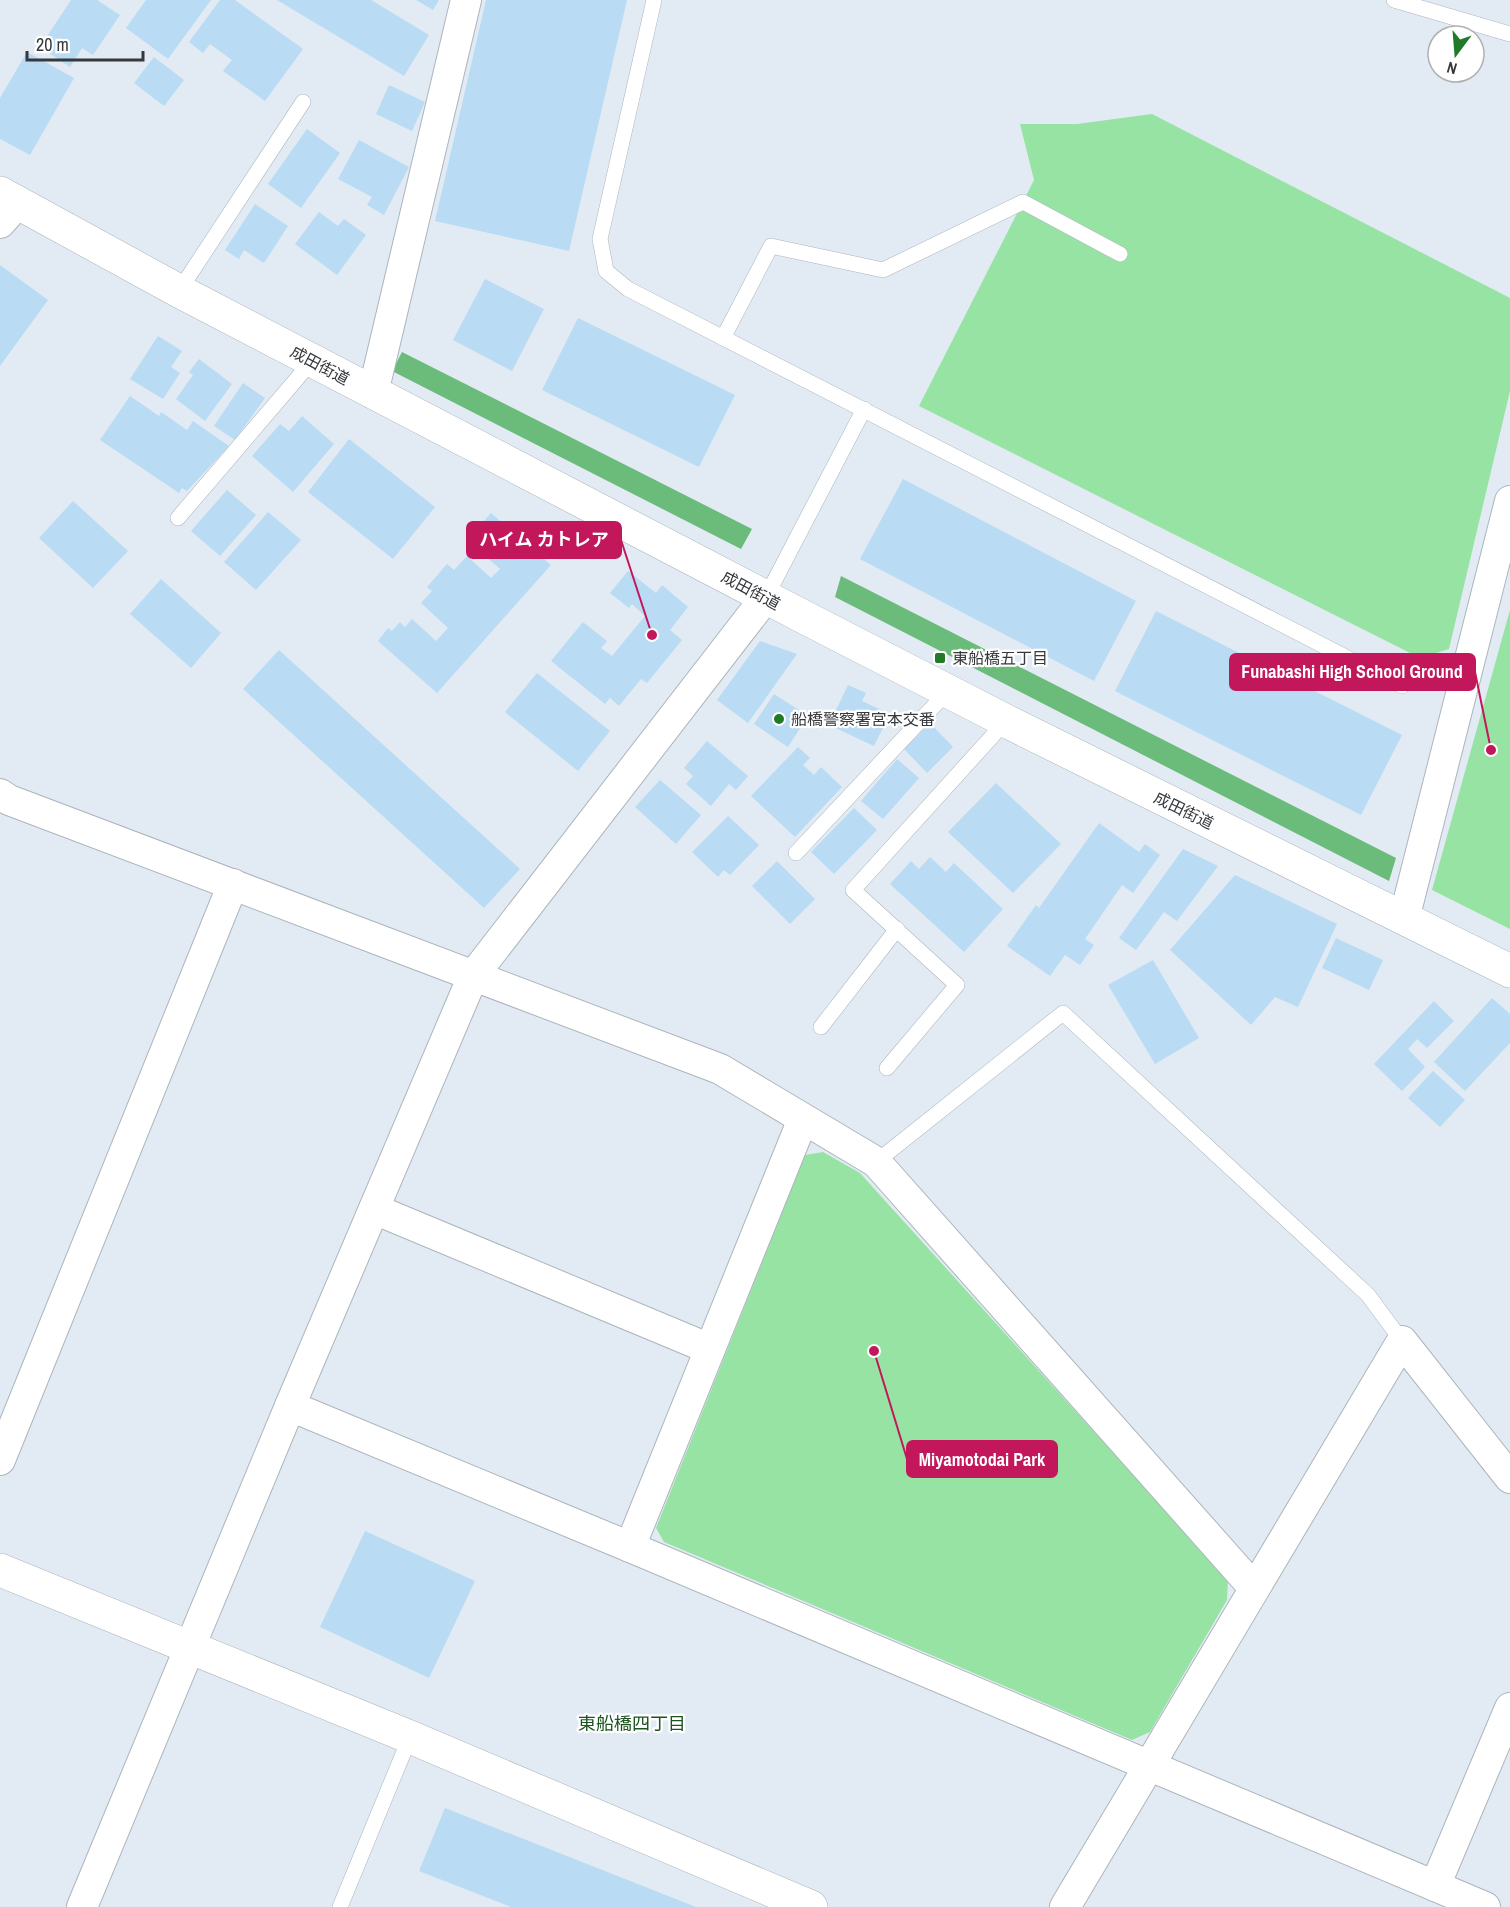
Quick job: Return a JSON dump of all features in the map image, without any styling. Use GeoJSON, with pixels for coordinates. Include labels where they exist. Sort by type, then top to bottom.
{"type":"FeatureCollection","features":[{"type":"Feature","properties":{"kind":"street"},"geometry":{"type":"LineString","coordinates":[[372,393],[466,0]]}},
{"type":"Feature","properties":{"kind":"street","name":"成田街道"},"geometry":{"type":"LineString","coordinates":[[6,206],[179,291],[1006,721],[1510,971]]}},
{"type":"Feature","properties":{"kind":"street"},"geometry":{"type":"LineString","coordinates":[[1404,919],[1510,501]]}},
{"type":"Feature","properties":{"kind":"street"},"geometry":{"type":"LineString","coordinates":[[82,1907],[290,1406],[473,976],[765,597]]}},
{"type":"Feature","properties":{"kind":"street"},"geometry":{"type":"LineString","coordinates":[[3,805],[233,884],[720,1069],[876,1162],[1254,1588]]}},
{"type":"Feature","properties":{"kind":"street"},"geometry":{"type":"LineString","coordinates":[[0,1460],[233,884]]}},
{"type":"Feature","properties":{"kind":"street"},"geometry":{"type":"LineString","coordinates":[[630,1547],[804,1119]]}},
{"type":"Feature","properties":{"kind":"street"},"geometry":{"type":"LineString","coordinates":[[374,1209],[710,1349]]}},
{"type":"Feature","properties":{"kind":"street"},"geometry":{"type":"LineString","coordinates":[[1065,1907],[1402,1341],[1510,1478]]}},
{"type":"Feature","properties":{"kind":"street"},"geometry":{"type":"LineString","coordinates":[[290,1406],[1485,1907]]}},
{"type":"Feature","properties":{"kind":"street"},"geometry":{"type":"LineString","coordinates":[[0,1570],[410,1737],[812,1907]]}},
{"type":"Feature","properties":{"kind":"street"},"geometry":{"type":"LineString","coordinates":[[1435,1886],[1510,1708]]}},
{"type":"Feature","properties":{"kind":"lane"},"geometry":{"type":"LineString","coordinates":[[654,0],[600,239],[606,271],[628,289],[1402,686]]}},
{"type":"Feature","properties":{"kind":"lane"},"geometry":{"type":"LineString","coordinates":[[1394,0],[1510,34]]}},
{"type":"Feature","properties":{"kind":"lane"},"geometry":{"type":"LineString","coordinates":[[179,291],[303,102]]}},
{"type":"Feature","properties":{"kind":"lane"},"geometry":{"type":"LineString","coordinates":[[723,338],[771,246],[883,270],[1023,202],[1120,254]]}},
{"type":"Feature","properties":{"kind":"lane"},"geometry":{"type":"LineString","coordinates":[[177,518],[312,361]]}},
{"type":"Feature","properties":{"kind":"lane"},"geometry":{"type":"LineString","coordinates":[[765,597],[864,409]]}},
{"type":"Feature","properties":{"kind":"lane"},"geometry":{"type":"LineString","coordinates":[[796,853],[948,691]]}},
{"type":"Feature","properties":{"kind":"lane"},"geometry":{"type":"LineString","coordinates":[[887,1068],[957,985],[853,890],[1006,721]]}},
{"type":"Feature","properties":{"kind":"lane"},"geometry":{"type":"LineString","coordinates":[[821,1028],[897,929]]}},
{"type":"Feature","properties":{"kind":"lane"},"geometry":{"type":"LineString","coordinates":[[876,1162],[1063,1013],[1368,1294],[1402,1341]]}},
{"type":"Feature","properties":{"kind":"lane"},"geometry":{"type":"LineString","coordinates":[[340,1907],[410,1737]]}},
{"type":"Feature","properties":{"kind":"green space"},"geometry":{"type":"Polygon","coordinates":[[[1152,114],[1510,298],[1510,391],[1449,649],[1420,658],[919,406],[1034,180],[1020,124],[1077,124],[1152,114]]]}},
{"type":"Feature","properties":{"kind":"green space"},"geometry":{"type":"Polygon","coordinates":[[[402,352],[752,529],[741,549],[392,371],[402,352]]]}},
{"type":"Feature","properties":{"kind":"green space"},"geometry":{"type":"Polygon","coordinates":[[[841,576],[1396,858],[1389,881],[835,597],[841,576]]]}},
{"type":"Feature","properties":{"kind":"green space"},"geometry":{"type":"Polygon","coordinates":[[[1510,610],[1510,929],[1432,890],[1510,610]]]}},
{"type":"Feature","properties":{"kind":"green space"},"geometry":{"type":"Polygon","coordinates":[[[823,1152],[860,1173],[1228,1580],[1227,1600],[1150,1732],[1132,1740],[664,1542],[656,1528],[805,1155],[823,1152]]]}},
{"type":"Feature","properties":{"kind":"building"},"geometry":{"type":"Polygon","coordinates":[[[71,0],[97,0],[120,15],[93,55],[82,48],[70,67],[40,47],[71,0]]]}},
{"type":"Feature","properties":{"kind":"building"},"geometry":{"type":"Polygon","coordinates":[[[146,0],[211,0],[168,59],[126,28],[146,0]]]}},
{"type":"Feature","properties":{"kind":"building"},"geometry":{"type":"Polygon","coordinates":[[[220,0],[235,0],[303,49],[265,101],[223,71],[232,60],[210,44],[203,53],[189,42],[220,0]]]}},
{"type":"Feature","properties":{"kind":"building"},"geometry":{"type":"Polygon","coordinates":[[[277,0],[371,0],[429,35],[404,76],[277,0]]]}},
{"type":"Feature","properties":{"kind":"building"},"geometry":{"type":"Polygon","coordinates":[[[416,0],[439,0],[433,10],[416,0]]]}},
{"type":"Feature","properties":{"kind":"building"},"geometry":{"type":"Polygon","coordinates":[[[486,0],[627,0],[569,251],[435,221],[486,0]]]}},
{"type":"Feature","properties":{"kind":"building"},"geometry":{"type":"Polygon","coordinates":[[[27,52],[74,78],[30,155],[0,139],[0,98],[27,52]]]}},
{"type":"Feature","properties":{"kind":"building"},"geometry":{"type":"Polygon","coordinates":[[[154,57],[184,80],[164,106],[134,83],[154,57]]]}},
{"type":"Feature","properties":{"kind":"building"},"geometry":{"type":"Polygon","coordinates":[[[389,85],[425,102],[412,131],[376,114],[389,85]]]}},
{"type":"Feature","properties":{"kind":"building"},"geometry":{"type":"Polygon","coordinates":[[[307,129],[340,153],[301,208],[268,184],[307,129]]]}},
{"type":"Feature","properties":{"kind":"building"},"geometry":{"type":"Polygon","coordinates":[[[359,140],[409,167],[384,215],[367,205],[372,197],[338,179],[359,140]]]}},
{"type":"Feature","properties":{"kind":"building"},"geometry":{"type":"Polygon","coordinates":[[[255,204],[288,226],[264,263],[244,250],[239,259],[225,250],[255,204]]]}},
{"type":"Feature","properties":{"kind":"building"},"geometry":{"type":"Polygon","coordinates":[[[319,212],[338,226],[344,219],[366,235],[337,275],[295,244],[319,212]]]}},
{"type":"Feature","properties":{"kind":"building"},"geometry":{"type":"Polygon","coordinates":[[[0,265],[48,300],[0,366],[0,265]]]}},
{"type":"Feature","properties":{"kind":"building"},"geometry":{"type":"Polygon","coordinates":[[[485,279],[544,309],[512,371],[453,340],[485,279]]]}},
{"type":"Feature","properties":{"kind":"building"},"geometry":{"type":"Polygon","coordinates":[[[578,318],[735,395],[699,467],[542,390],[578,318]]]}},
{"type":"Feature","properties":{"kind":"building"},"geometry":{"type":"Polygon","coordinates":[[[158,336],[182,351],[171,367],[180,373],[163,399],[130,379],[158,336]]]}},
{"type":"Feature","properties":{"kind":"building"},"geometry":{"type":"Polygon","coordinates":[[[199,359],[232,384],[205,421],[176,399],[193,375],[189,372],[199,359]]]}},
{"type":"Feature","properties":{"kind":"building"},"geometry":{"type":"Polygon","coordinates":[[[243,383],[265,398],[235,440],[214,426],[243,383]]]}},
{"type":"Feature","properties":{"kind":"building"},"geometry":{"type":"Polygon","coordinates":[[[130,396],[159,416],[161,412],[187,430],[193,421],[229,446],[187,491],[182,488],[179,493],[100,440],[130,396]]]}},
{"type":"Feature","properties":{"kind":"building"},"geometry":{"type":"Polygon","coordinates":[[[302,416],[334,444],[293,492],[252,456],[280,424],[289,431],[302,416]]]}},
{"type":"Feature","properties":{"kind":"building"},"geometry":{"type":"Polygon","coordinates":[[[349,439],[435,507],[393,559],[308,492],[349,439]]]}},
{"type":"Feature","properties":{"kind":"building"},"geometry":{"type":"Polygon","coordinates":[[[903,479],[1136,601],[1094,681],[860,559],[903,479]]]}},
{"type":"Feature","properties":{"kind":"building"},"geometry":{"type":"Polygon","coordinates":[[[227,490],[256,515],[220,556],[191,531],[227,490]]]}},
{"type":"Feature","properties":{"kind":"building"},"geometry":{"type":"Polygon","coordinates":[[[73,501],[128,551],[93,588],[39,538],[73,501]]]}},
{"type":"Feature","properties":{"kind":"building"},"geometry":{"type":"Polygon","coordinates":[[[268,512],[301,540],[256,590],[224,562],[268,512]]]}},
{"type":"Feature","properties":{"kind":"building"},"geometry":{"type":"Polygon","coordinates":[[[491,513],[551,565],[437,693],[378,641],[388,628],[392,631],[400,622],[405,627],[412,619],[436,641],[448,628],[421,603],[432,591],[427,587],[447,564],[454,570],[467,556],[491,578],[500,569],[475,547],[480,542],[476,538],[482,531],[478,528],[491,513]]]}},
{"type":"Feature","properties":{"kind":"building"},"geometry":{"type":"Polygon","coordinates":[[[628,571],[656,593],[662,585],[688,607],[670,630],[682,640],[647,683],[641,679],[619,706],[610,698],[605,704],[551,661],[583,622],[607,641],[601,648],[612,656],[645,616],[632,604],[629,608],[610,593],[628,571]]]}},
{"type":"Feature","properties":{"kind":"building"},"geometry":{"type":"Polygon","coordinates":[[[161,579],[221,633],[191,668],[130,614],[161,579]]]}},
{"type":"Feature","properties":{"kind":"building"},"geometry":{"type":"Polygon","coordinates":[[[1156,611],[1402,735],[1361,815],[1115,691],[1156,611]]]}},
{"type":"Feature","properties":{"kind":"building"},"geometry":{"type":"Polygon","coordinates":[[[760,641],[797,654],[748,723],[717,700],[760,641]]]}},
{"type":"Feature","properties":{"kind":"building"},"geometry":{"type":"Polygon","coordinates":[[[279,650],[520,869],[484,908],[243,689],[279,650]]]}},
{"type":"Feature","properties":{"kind":"building"},"geometry":{"type":"Polygon","coordinates":[[[537,673],[610,731],[578,771],[505,712],[537,673]]]}},
{"type":"Feature","properties":{"kind":"building"},"geometry":{"type":"Polygon","coordinates":[[[848,685],[866,693],[862,701],[890,714],[874,746],[829,725],[848,685]]]}},
{"type":"Feature","properties":{"kind":"building"},"geometry":{"type":"Polygon","coordinates":[[[774,694],[808,716],[788,747],[754,724],[774,694]]]}},
{"type":"Feature","properties":{"kind":"building"},"geometry":{"type":"Polygon","coordinates":[[[930,723],[953,747],[927,773],[904,749],[930,723]]]}},
{"type":"Feature","properties":{"kind":"building"},"geometry":{"type":"Polygon","coordinates":[[[707,741],[748,776],[736,790],[729,784],[711,806],[686,784],[693,776],[684,768],[707,741]]]}},
{"type":"Feature","properties":{"kind":"building"},"geometry":{"type":"Polygon","coordinates":[[[798,747],[810,758],[803,765],[814,775],[821,767],[842,787],[795,837],[751,796],[798,747]]]}},
{"type":"Feature","properties":{"kind":"building"},"geometry":{"type":"Polygon","coordinates":[[[897,759],[919,778],[883,819],[861,801],[897,759]]]}},
{"type":"Feature","properties":{"kind":"building"},"geometry":{"type":"Polygon","coordinates":[[[660,780],[701,815],[676,844],[635,807],[660,780]]]}},
{"type":"Feature","properties":{"kind":"building"},"geometry":{"type":"Polygon","coordinates":[[[996,783],[1061,844],[1013,893],[948,832],[996,783]]]}},
{"type":"Feature","properties":{"kind":"building"},"geometry":{"type":"Polygon","coordinates":[[[854,808],[877,830],[834,874],[811,852],[854,808]]]}},
{"type":"Feature","properties":{"kind":"building"},"geometry":{"type":"Polygon","coordinates":[[[728,816],[759,845],[730,875],[724,870],[718,877],[692,852],[728,816]]]}},
{"type":"Feature","properties":{"kind":"building"},"geometry":{"type":"Polygon","coordinates":[[[1099,823],[1139,852],[1145,844],[1160,855],[1133,893],[1122,885],[1085,939],[1094,945],[1080,965],[1065,955],[1050,976],[1007,946],[1036,905],[1039,908],[1099,823]]]}},
{"type":"Feature","properties":{"kind":"building"},"geometry":{"type":"Polygon","coordinates":[[[1183,849],[1218,866],[1177,921],[1164,912],[1136,950],[1119,938],[1183,849]]]}},
{"type":"Feature","properties":{"kind":"building"},"geometry":{"type":"Polygon","coordinates":[[[930,857],[946,872],[954,863],[1003,909],[964,952],[890,884],[911,861],[919,869],[930,857]]]}},
{"type":"Feature","properties":{"kind":"building"},"geometry":{"type":"Polygon","coordinates":[[[777,861],[815,899],[790,924],[752,886],[777,861]]]}},
{"type":"Feature","properties":{"kind":"building"},"geometry":{"type":"Polygon","coordinates":[[[1235,875],[1337,924],[1298,1007],[1275,997],[1251,1025],[1170,950],[1235,875]]]}},
{"type":"Feature","properties":{"kind":"building"},"geometry":{"type":"Polygon","coordinates":[[[1336,938],[1383,960],[1369,990],[1322,968],[1336,938]]]}},
{"type":"Feature","properties":{"kind":"building"},"geometry":{"type":"Polygon","coordinates":[[[1153,960],[1199,1038],[1155,1064],[1108,985],[1153,960]]]}},
{"type":"Feature","properties":{"kind":"building"},"geometry":{"type":"Polygon","coordinates":[[[1492,998],[1510,1014],[1510,1043],[1465,1091],[1434,1062],[1492,998]]]}},
{"type":"Feature","properties":{"kind":"building"},"geometry":{"type":"Polygon","coordinates":[[[1434,1001],[1454,1021],[1427,1048],[1417,1039],[1408,1049],[1425,1067],[1402,1091],[1374,1064],[1434,1001]]]}},
{"type":"Feature","properties":{"kind":"building"},"geometry":{"type":"Polygon","coordinates":[[[1433,1071],[1465,1100],[1440,1127],[1408,1098],[1433,1071]]]}},
{"type":"Feature","properties":{"kind":"building"},"geometry":{"type":"Polygon","coordinates":[[[365,1531],[475,1581],[429,1678],[320,1627],[365,1531]]]}},
{"type":"Feature","properties":{"kind":"building"},"geometry":{"type":"Polygon","coordinates":[[[445,1808],[696,1907],[511,1907],[419,1871],[445,1808]]]}},
{"type":"Feature","properties":{"kind":"place","name":"ハイム カトレア"},"geometry":{"type":"Point","coordinates":[652,635]}},
{"type":"Feature","properties":{"kind":"place","name":"東船橋五丁目"},"geometry":{"type":"Point","coordinates":[940,658]}},
{"type":"Feature","properties":{"kind":"place","name":"船橋警察署宮本交番"},"geometry":{"type":"Point","coordinates":[779,719]}},
{"type":"Feature","properties":{"kind":"place","name":"Funabashi High School Ground"},"geometry":{"type":"Point","coordinates":[1491,750]}},
{"type":"Feature","properties":{"kind":"place","name":"Miyamotodai Park"},"geometry":{"type":"Point","coordinates":[874,1351]}},
{"type":"Feature","properties":{"kind":"district","name":"東船橋四丁目"},"geometry":{"type":"Point","coordinates":[632,1724]}}]}
